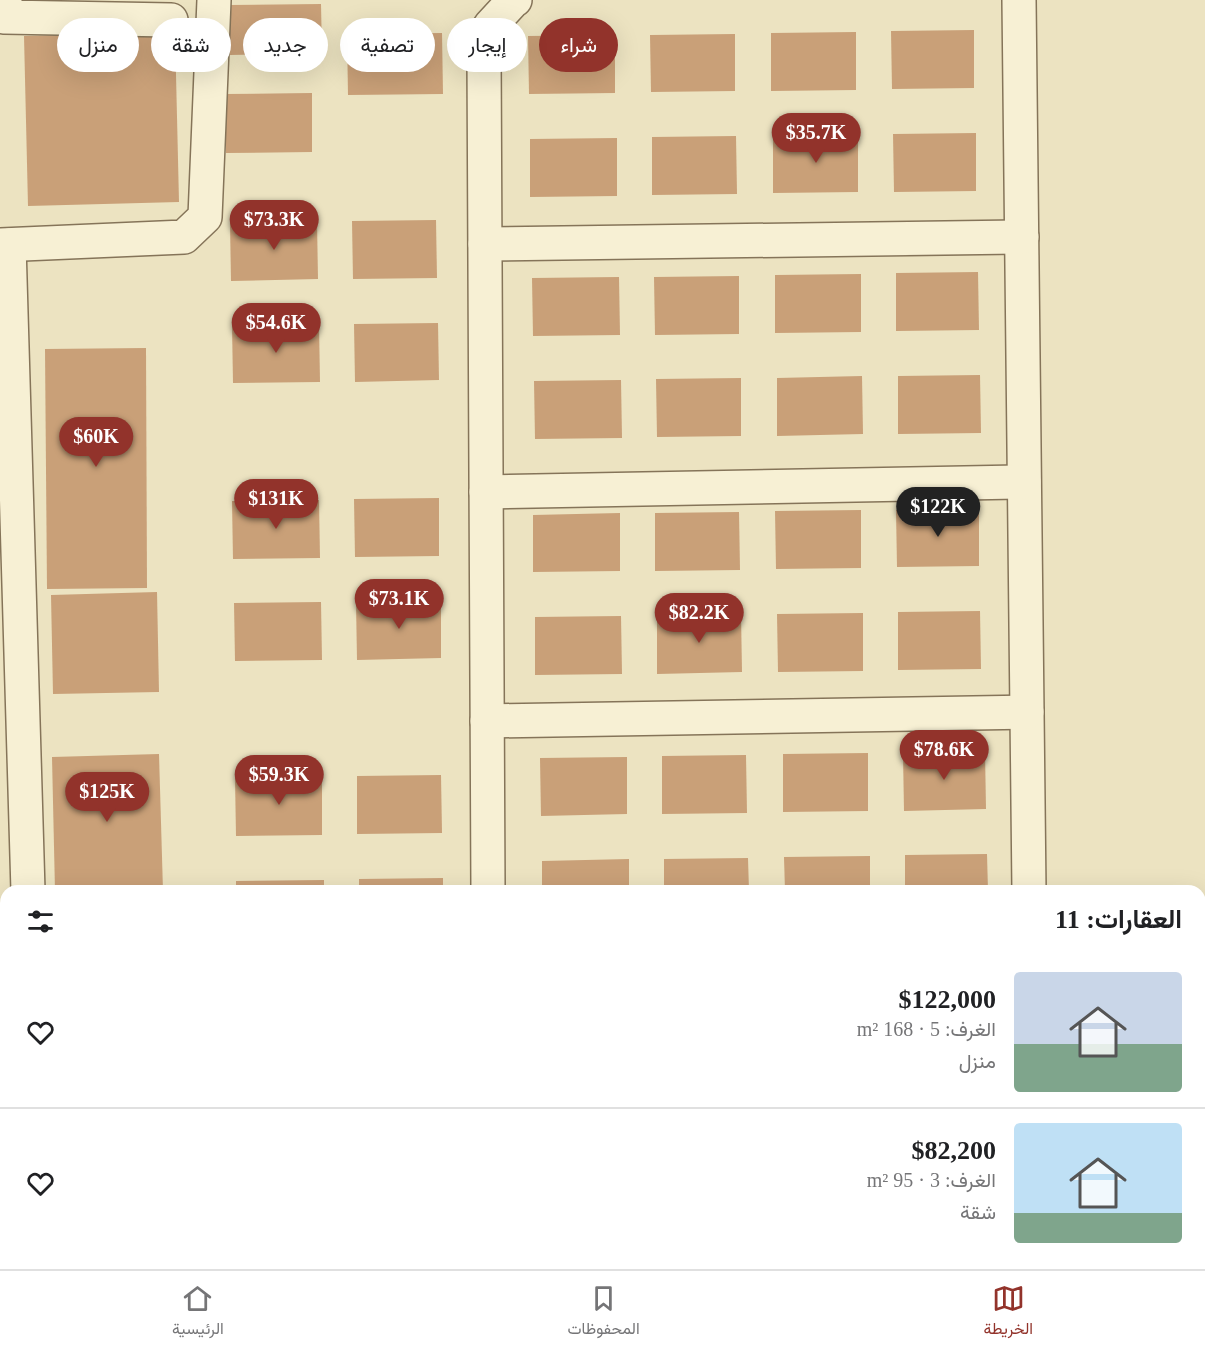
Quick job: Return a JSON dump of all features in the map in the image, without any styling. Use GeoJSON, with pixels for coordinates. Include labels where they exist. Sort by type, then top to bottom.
{"type":"FeatureCollection","features":[{"type":"Feature","properties":{"kind":"street"},"geometry":{"type":"LineString","coordinates":[[4,0],[4,17],[151,21]]}},
{"type":"Feature","properties":{"kind":"street"},"geometry":{"type":"LineString","coordinates":[[28,885],[5,245],[184,237],[205,217],[214,0]]}},
{"type":"Feature","properties":{"kind":"street"},"geometry":{"type":"LineString","coordinates":[[488,885],[484,53],[490,26],[515,0]]}},
{"type":"Feature","properties":{"kind":"street"},"geometry":{"type":"LineString","coordinates":[[1019,0],[1029,885]]}},
{"type":"Feature","properties":{"kind":"street"},"geometry":{"type":"LineString","coordinates":[[485,244],[1022,237]]}},
{"type":"Feature","properties":{"kind":"street"},"geometry":{"type":"LineString","coordinates":[[486,492],[1024,483]]}},
{"type":"Feature","properties":{"kind":"street"},"geometry":{"type":"LineString","coordinates":[[487,721],[1027,712]]}},
{"type":"Feature","properties":{"kind":"building"},"geometry":{"type":"Polygon","coordinates":[[[321,4],[321,18],[243,18],[243,55],[231,55],[229,5],[321,4]]]}},
{"type":"Feature","properties":{"kind":"building"},"geometry":{"type":"Polygon","coordinates":[[[974,30],[974,88],[892,89],[891,31],[974,30]]]}},
{"type":"Feature","properties":{"kind":"building"},"geometry":{"type":"Polygon","coordinates":[[[856,32],[856,90],[771,91],[771,33],[856,32]]]}},
{"type":"Feature","properties":{"kind":"building"},"geometry":{"type":"Polygon","coordinates":[[[139,33],[151,33],[151,72],[176,72],[179,202],[28,206],[24,36],[57,35],[57,72],[139,72],[139,33]]]}},
{"type":"Feature","properties":{"kind":"building"},"geometry":{"type":"Polygon","coordinates":[[[435,33],[442,33],[443,94],[348,95],[348,72],[435,72],[435,33]]]}},
{"type":"Feature","properties":{"kind":"building"},"geometry":{"type":"Polygon","coordinates":[[[735,34],[735,91],[651,92],[650,35],[735,34]]]}},
{"type":"Feature","properties":{"kind":"building"},"geometry":{"type":"Polygon","coordinates":[[[528,36],[539,36],[539,72],[615,72],[615,93],[529,94],[528,36]]]}},
{"type":"Feature","properties":{"kind":"building"},"geometry":{"type":"Polygon","coordinates":[[[312,93],[312,152],[226,153],[225,94],[312,93]]]}},
{"type":"Feature","properties":{"kind":"building"},"geometry":{"type":"Polygon","coordinates":[[[976,133],[976,191],[894,192],[893,134],[976,133]]]}},
{"type":"Feature","properties":{"kind":"building"},"geometry":{"type":"Polygon","coordinates":[[[858,134],[858,192],[773,193],[773,136],[858,134]]]}},
{"type":"Feature","properties":{"kind":"building"},"geometry":{"type":"Polygon","coordinates":[[[736,136],[737,194],[652,195],[652,137],[736,136]]]}},
{"type":"Feature","properties":{"kind":"building"},"geometry":{"type":"Polygon","coordinates":[[[617,138],[617,196],[530,197],[530,139],[617,138]]]}},
{"type":"Feature","properties":{"kind":"building"},"geometry":{"type":"Polygon","coordinates":[[[436,220],[437,278],[353,279],[352,221],[436,220]]]}},
{"type":"Feature","properties":{"kind":"building"},"geometry":{"type":"Polygon","coordinates":[[[317,222],[318,279],[231,281],[230,223],[317,222]]]}},
{"type":"Feature","properties":{"kind":"building"},"geometry":{"type":"Polygon","coordinates":[[[978,272],[979,330],[896,331],[896,273],[978,272]]]}},
{"type":"Feature","properties":{"kind":"building"},"geometry":{"type":"Polygon","coordinates":[[[861,274],[861,332],[775,333],[775,275],[861,274]]]}},
{"type":"Feature","properties":{"kind":"building"},"geometry":{"type":"Polygon","coordinates":[[[739,276],[739,334],[655,335],[654,277],[739,276]]]}},
{"type":"Feature","properties":{"kind":"building"},"geometry":{"type":"Polygon","coordinates":[[[619,277],[620,335],[533,336],[532,278],[619,277]]]}},
{"type":"Feature","properties":{"kind":"building"},"geometry":{"type":"Polygon","coordinates":[[[438,323],[439,380],[355,382],[354,324],[438,323]]]}},
{"type":"Feature","properties":{"kind":"building"},"geometry":{"type":"Polygon","coordinates":[[[319,324],[320,382],[233,383],[232,325],[319,324]]]}},
{"type":"Feature","properties":{"kind":"building"},"geometry":{"type":"Polygon","coordinates":[[[146,348],[147,588],[47,589],[45,349],[146,348]]]}},
{"type":"Feature","properties":{"kind":"building"},"geometry":{"type":"Polygon","coordinates":[[[980,375],[981,433],[898,434],[898,376],[980,375]]]}},
{"type":"Feature","properties":{"kind":"building"},"geometry":{"type":"Polygon","coordinates":[[[862,376],[863,434],[777,436],[777,378],[862,376]]]}},
{"type":"Feature","properties":{"kind":"building"},"geometry":{"type":"Polygon","coordinates":[[[741,378],[741,436],[657,437],[656,379],[741,378]]]}},
{"type":"Feature","properties":{"kind":"building"},"geometry":{"type":"Polygon","coordinates":[[[621,380],[622,438],[535,439],[534,381],[621,380]]]}},
{"type":"Feature","properties":{"kind":"building"},"geometry":{"type":"Polygon","coordinates":[[[439,498],[439,556],[355,557],[354,499],[439,498]]]}},
{"type":"Feature","properties":{"kind":"building"},"geometry":{"type":"Polygon","coordinates":[[[319,500],[320,558],[233,559],[232,501],[319,500]]]}},
{"type":"Feature","properties":{"kind":"building"},"geometry":{"type":"Polygon","coordinates":[[[979,508],[979,566],[897,567],[896,510],[979,508]]]}},
{"type":"Feature","properties":{"kind":"building"},"geometry":{"type":"Polygon","coordinates":[[[861,510],[861,568],[776,569],[775,511],[861,510]]]}},
{"type":"Feature","properties":{"kind":"building"},"geometry":{"type":"Polygon","coordinates":[[[739,512],[740,570],[655,571],[655,513],[739,512]]]}},
{"type":"Feature","properties":{"kind":"building"},"geometry":{"type":"Polygon","coordinates":[[[620,513],[620,571],[533,572],[533,515],[620,513]]]}},
{"type":"Feature","properties":{"kind":"building"},"geometry":{"type":"Polygon","coordinates":[[[157,592],[159,692],[53,694],[51,595],[157,592]]]}},
{"type":"Feature","properties":{"kind":"building"},"geometry":{"type":"Polygon","coordinates":[[[441,601],[441,658],[357,660],[356,602],[441,601]]]}},
{"type":"Feature","properties":{"kind":"building"},"geometry":{"type":"Polygon","coordinates":[[[321,602],[322,660],[235,661],[234,603],[321,602]]]}},
{"type":"Feature","properties":{"kind":"building"},"geometry":{"type":"Polygon","coordinates":[[[980,611],[981,669],[898,670],[898,612],[980,611]]]}},
{"type":"Feature","properties":{"kind":"building"},"geometry":{"type":"Polygon","coordinates":[[[863,613],[863,671],[778,672],[777,614],[863,613]]]}},
{"type":"Feature","properties":{"kind":"building"},"geometry":{"type":"Polygon","coordinates":[[[741,614],[742,672],[657,674],[657,615],[741,614]]]}},
{"type":"Feature","properties":{"kind":"building"},"geometry":{"type":"Polygon","coordinates":[[[621,616],[622,674],[535,675],[535,617],[621,616]]]}},
{"type":"Feature","properties":{"kind":"building"},"geometry":{"type":"Polygon","coordinates":[[[985,752],[986,809],[904,811],[903,753],[985,752]]]}},
{"type":"Feature","properties":{"kind":"building"},"geometry":{"type":"Polygon","coordinates":[[[868,753],[868,811],[783,812],[783,754],[868,753]]]}},
{"type":"Feature","properties":{"kind":"building"},"geometry":{"type":"Polygon","coordinates":[[[159,754],[163,885],[55,885],[52,757],[159,754]]]}},
{"type":"Feature","properties":{"kind":"building"},"geometry":{"type":"Polygon","coordinates":[[[746,755],[747,813],[662,814],[662,756],[746,755]]]}},
{"type":"Feature","properties":{"kind":"building"},"geometry":{"type":"Polygon","coordinates":[[[627,757],[627,814],[541,816],[540,758],[627,757]]]}},
{"type":"Feature","properties":{"kind":"building"},"geometry":{"type":"Polygon","coordinates":[[[441,775],[442,833],[357,834],[357,776],[441,775]]]}},
{"type":"Feature","properties":{"kind":"building"},"geometry":{"type":"Polygon","coordinates":[[[322,777],[322,835],[236,836],[235,778],[322,777]]]}},
{"type":"Feature","properties":{"kind":"building"},"geometry":{"type":"Polygon","coordinates":[[[987,854],[988,885],[905,885],[905,855],[987,854]]]}},
{"type":"Feature","properties":{"kind":"building"},"geometry":{"type":"Polygon","coordinates":[[[870,856],[870,885],[785,885],[784,857],[870,856]]]}},
{"type":"Feature","properties":{"kind":"building"},"geometry":{"type":"Polygon","coordinates":[[[748,858],[749,885],[664,885],[664,859],[748,858]]]}},
{"type":"Feature","properties":{"kind":"building"},"geometry":{"type":"Polygon","coordinates":[[[629,859],[629,885],[542,885],[542,861],[629,859]]]}},
{"type":"Feature","properties":{"kind":"building"},"geometry":{"type":"Polygon","coordinates":[[[443,878],[443,885],[359,885],[359,879],[443,878]]]}},
{"type":"Feature","properties":{"kind":"building"},"geometry":{"type":"Polygon","coordinates":[[[324,880],[324,885],[236,885],[236,881],[324,880]]]}}]}
